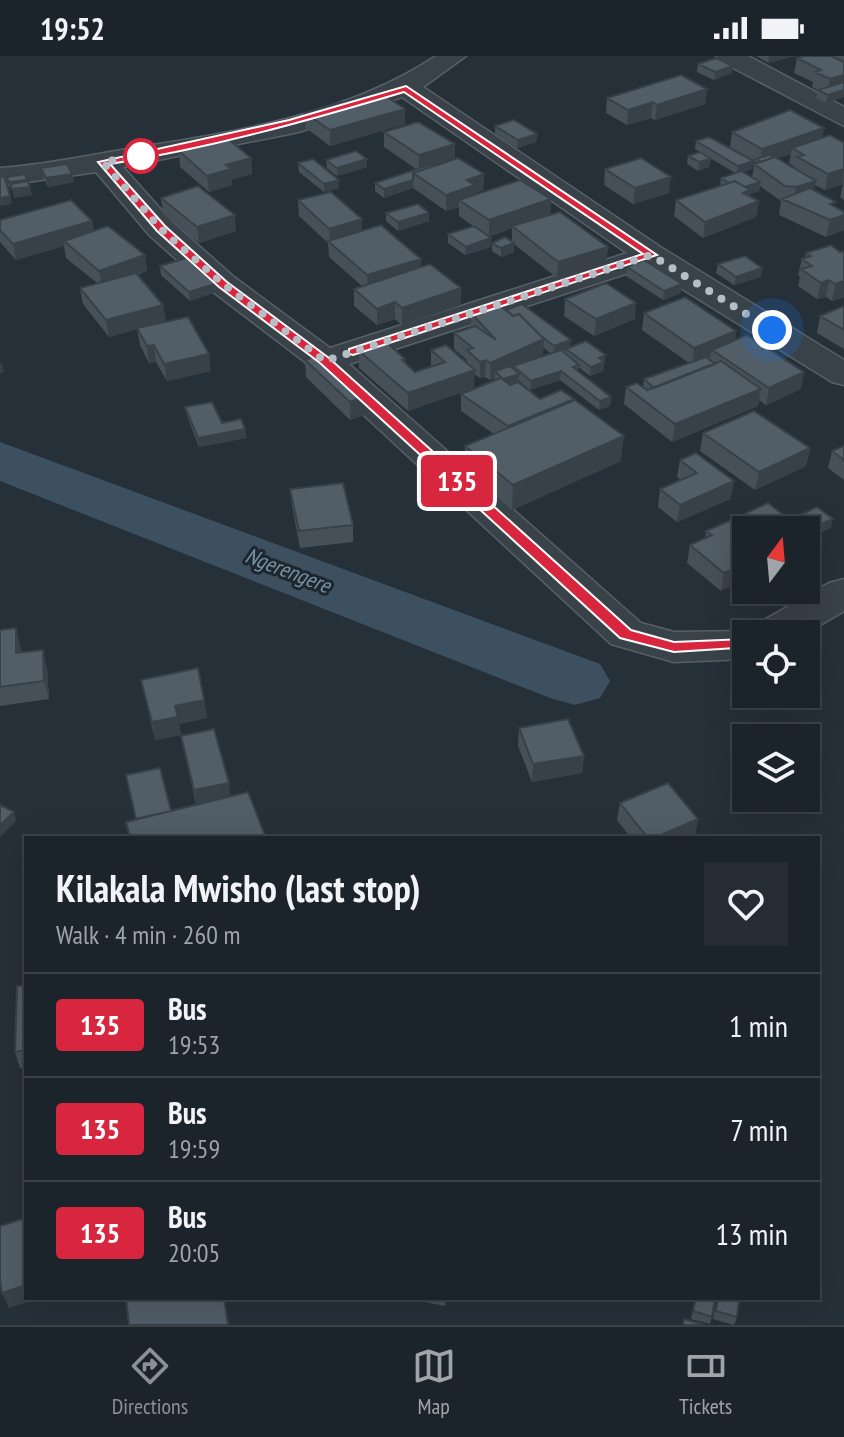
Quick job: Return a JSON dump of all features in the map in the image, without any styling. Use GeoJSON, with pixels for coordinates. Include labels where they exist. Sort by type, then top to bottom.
{"type":"FeatureCollection","features":[{"type":"Feature","properties":{"kind":"street"},"geometry":{"type":"LineString","coordinates":[[0,177],[71,170],[247,134],[406,88],[453,56]]}},
{"type":"Feature","properties":{"kind":"street"},"geometry":{"type":"LineString","coordinates":[[729,56],[844,118]]}},
{"type":"Feature","properties":{"kind":"street"},"geometry":{"type":"LineString","coordinates":[[766,76],[803,65]]}},
{"type":"Feature","properties":{"kind":"street"},"geometry":{"type":"LineString","coordinates":[[406,88],[651,255],[844,375]]}},
{"type":"Feature","properties":{"kind":"street"},"geometry":{"type":"LineString","coordinates":[[103,162],[161,229],[223,284],[325,361],[626,634],[674,647],[732,645]]}},
{"type":"Feature","properties":{"kind":"street"},"geometry":{"type":"LineString","coordinates":[[325,361],[651,255]]}},
{"type":"Feature","properties":{"kind":"street"},"geometry":{"type":"LineString","coordinates":[[797,620],[844,593]]}},
{"type":"Feature","properties":{"kind":"building"},"geometry":{"type":"Polygon","coordinates":[[[831,56],[844,62],[844,75],[830,79],[815,72],[821,70],[797,58],[831,56]]]}},
{"type":"Feature","properties":{"kind":"building"},"geometry":{"type":"Polygon","coordinates":[[[716,58],[733,66],[715,72],[698,64],[716,58]]]}},
{"type":"Feature","properties":{"kind":"building"},"geometry":{"type":"Polygon","coordinates":[[[681,75],[707,89],[657,105],[653,102],[628,110],[607,98],[681,75]]]}},
{"type":"Feature","properties":{"kind":"building"},"geometry":{"type":"Polygon","coordinates":[[[844,82],[844,90],[828,95],[818,90],[844,82]]]}},
{"type":"Feature","properties":{"kind":"building"},"geometry":{"type":"Polygon","coordinates":[[[383,94],[405,109],[330,130],[305,113],[342,102],[346,105],[383,94]]]}},
{"type":"Feature","properties":{"kind":"building"},"geometry":{"type":"Polygon","coordinates":[[[790,110],[824,128],[762,149],[732,132],[790,110]]]}},
{"type":"Feature","properties":{"kind":"building"},"geometry":{"type":"Polygon","coordinates":[[[514,120],[537,134],[518,140],[495,126],[514,120]]]}},
{"type":"Feature","properties":{"kind":"building"},"geometry":{"type":"Polygon","coordinates":[[[418,122],[455,144],[419,155],[384,132],[418,122]]]}},
{"type":"Feature","properties":{"kind":"building"},"geometry":{"type":"Polygon","coordinates":[[[830,135],[844,143],[844,169],[828,174],[797,157],[804,155],[792,148],[830,135]]]}},
{"type":"Feature","properties":{"kind":"building"},"geometry":{"type":"Polygon","coordinates":[[[709,137],[754,161],[738,166],[696,141],[709,137]]]}},
{"type":"Feature","properties":{"kind":"building"},"geometry":{"type":"Polygon","coordinates":[[[227,138],[251,158],[226,165],[231,169],[207,176],[179,151],[227,138]]]}},
{"type":"Feature","properties":{"kind":"building"},"geometry":{"type":"Polygon","coordinates":[[[356,151],[367,159],[337,168],[326,160],[356,151]]]}},
{"type":"Feature","properties":{"kind":"building"},"geometry":{"type":"Polygon","coordinates":[[[700,152],[711,159],[699,162],[688,156],[700,152]]]}},
{"type":"Feature","properties":{"kind":"building"},"geometry":{"type":"Polygon","coordinates":[[[769,155],[774,157],[761,162],[756,159],[769,155]]]}},
{"type":"Feature","properties":{"kind":"building"},"geometry":{"type":"Polygon","coordinates":[[[775,157],[816,181],[796,187],[785,186],[754,164],[775,157]]]}},
{"type":"Feature","properties":{"kind":"building"},"geometry":{"type":"Polygon","coordinates":[[[458,158],[484,174],[467,180],[475,185],[446,195],[413,173],[458,158]]]}},
{"type":"Feature","properties":{"kind":"building"},"geometry":{"type":"Polygon","coordinates":[[[641,158],[671,177],[635,188],[605,169],[641,158]]]}},
{"type":"Feature","properties":{"kind":"building"},"geometry":{"type":"Polygon","coordinates":[[[313,159],[339,180],[324,184],[298,163],[313,159]]]}},
{"type":"Feature","properties":{"kind":"building"},"geometry":{"type":"Polygon","coordinates":[[[67,164],[72,174],[46,178],[41,168],[67,164]]]}},
{"type":"Feature","properties":{"kind":"building"},"geometry":{"type":"Polygon","coordinates":[[[429,165],[431,167],[413,173],[413,180],[384,189],[375,183],[429,165]]]}},
{"type":"Feature","properties":{"kind":"building"},"geometry":{"type":"Polygon","coordinates":[[[741,171],[760,182],[745,187],[721,178],[741,171]]]}},
{"type":"Feature","properties":{"kind":"building"},"geometry":{"type":"Polygon","coordinates":[[[25,174],[27,180],[9,182],[7,177],[25,174]]]}},
{"type":"Feature","properties":{"kind":"building"},"geometry":{"type":"Polygon","coordinates":[[[4,176],[10,196],[0,198],[0,177],[4,176]]]}},
{"type":"Feature","properties":{"kind":"building"},"geometry":{"type":"Polygon","coordinates":[[[520,180],[551,199],[489,220],[459,200],[520,180]]]}},
{"type":"Feature","properties":{"kind":"building"},"geometry":{"type":"Polygon","coordinates":[[[28,181],[30,187],[12,189],[11,184],[28,181]]]}},
{"type":"Feature","properties":{"kind":"building"},"geometry":{"type":"Polygon","coordinates":[[[735,181],[750,190],[743,193],[759,201],[705,222],[676,200],[735,181]]]}},
{"type":"Feature","properties":{"kind":"building"},"geometry":{"type":"Polygon","coordinates":[[[198,186],[235,215],[197,227],[161,198],[198,186]]]}},
{"type":"Feature","properties":{"kind":"building"},"geometry":{"type":"Polygon","coordinates":[[[810,188],[836,202],[830,204],[844,215],[830,220],[782,199],[810,188]]]}},
{"type":"Feature","properties":{"kind":"building"},"geometry":{"type":"Polygon","coordinates":[[[331,192],[362,219],[329,229],[298,200],[331,192]]]}},
{"type":"Feature","properties":{"kind":"building"},"geometry":{"type":"Polygon","coordinates":[[[71,200],[92,221],[13,244],[0,230],[0,220],[71,200]]]}},
{"type":"Feature","properties":{"kind":"building"},"geometry":{"type":"Polygon","coordinates":[[[418,204],[429,213],[398,222],[386,213],[418,204]]]}},
{"type":"Feature","properties":{"kind":"building"},"geometry":{"type":"Polygon","coordinates":[[[560,212],[608,247],[558,262],[512,226],[560,212]]]}},
{"type":"Feature","properties":{"kind":"building"},"geometry":{"type":"Polygon","coordinates":[[[381,225],[421,259],[367,275],[328,241],[381,225]]]}},
{"type":"Feature","properties":{"kind":"building"},"geometry":{"type":"Polygon","coordinates":[[[108,226],[145,255],[99,271],[64,241],[108,226]]]}},
{"type":"Feature","properties":{"kind":"building"},"geometry":{"type":"Polygon","coordinates":[[[474,226],[491,238],[466,247],[448,234],[474,226]]]}},
{"type":"Feature","properties":{"kind":"building"},"geometry":{"type":"Polygon","coordinates":[[[505,237],[514,243],[501,248],[492,243],[505,237]]]}},
{"type":"Feature","properties":{"kind":"building"},"geometry":{"type":"Polygon","coordinates":[[[831,245],[840,252],[844,251],[844,281],[821,283],[801,269],[812,266],[802,259],[811,256],[806,253],[831,245]]]}},
{"type":"Feature","properties":{"kind":"building"},"geometry":{"type":"Polygon","coordinates":[[[745,256],[762,268],[736,277],[718,264],[745,256]]]}},
{"type":"Feature","properties":{"kind":"building"},"geometry":{"type":"Polygon","coordinates":[[[186,258],[215,284],[189,292],[160,266],[186,258]]]}},
{"type":"Feature","properties":{"kind":"building"},"geometry":{"type":"Polygon","coordinates":[[[644,260],[682,284],[664,291],[627,267],[644,260]]]}},
{"type":"Feature","properties":{"kind":"building"},"geometry":{"type":"Polygon","coordinates":[[[430,264],[461,288],[402,308],[395,302],[377,309],[354,289],[430,264]]]}},
{"type":"Feature","properties":{"kind":"building"},"geometry":{"type":"Polygon","coordinates":[[[136,273],[163,305],[106,320],[80,288],[136,273]]]}},
{"type":"Feature","properties":{"kind":"building"},"geometry":{"type":"Polygon","coordinates":[[[606,283],[636,303],[596,319],[565,299],[606,283]]]}},
{"type":"Feature","properties":{"kind":"building"},"geometry":{"type":"Polygon","coordinates":[[[685,297],[736,331],[694,348],[644,313],[685,297]]]}},
{"type":"Feature","properties":{"kind":"building"},"geometry":{"type":"Polygon","coordinates":[[[498,304],[513,316],[519,314],[544,339],[490,363],[486,360],[480,362],[467,350],[473,348],[454,333],[475,326],[496,340],[471,313],[498,304]]]}},
{"type":"Feature","properties":{"kind":"building"},"geometry":{"type":"Polygon","coordinates":[[[522,304],[571,340],[554,346],[519,314],[514,316],[506,310],[522,304]]]}},
{"type":"Feature","properties":{"kind":"building"},"geometry":{"type":"Polygon","coordinates":[[[844,306],[844,330],[820,316],[844,306]]]}},
{"type":"Feature","properties":{"kind":"building"},"geometry":{"type":"Polygon","coordinates":[[[188,317],[209,354],[164,364],[154,345],[147,346],[137,328],[188,317]]]}},
{"type":"Feature","properties":{"kind":"building"},"geometry":{"type":"Polygon","coordinates":[[[747,335],[804,372],[769,388],[712,350],[747,335]]]}},
{"type":"Feature","properties":{"kind":"building"},"geometry":{"type":"Polygon","coordinates":[[[586,341],[606,355],[599,358],[604,362],[591,367],[566,349],[586,341]]]}},
{"type":"Feature","properties":{"kind":"building"},"geometry":{"type":"Polygon","coordinates":[[[386,342],[415,372],[445,362],[431,350],[446,345],[475,370],[408,393],[359,351],[386,342]]]}},
{"type":"Feature","properties":{"kind":"building"},"geometry":{"type":"Polygon","coordinates":[[[561,350],[579,365],[573,367],[611,397],[600,401],[561,371],[531,381],[513,366],[561,350]]]}},
{"type":"Feature","properties":{"kind":"building"},"geometry":{"type":"Polygon","coordinates":[[[324,353],[370,395],[350,402],[305,360],[324,353]]]}},
{"type":"Feature","properties":{"kind":"building"},"geometry":{"type":"Polygon","coordinates":[[[706,357],[715,364],[654,388],[644,379],[706,357]]]}},
{"type":"Feature","properties":{"kind":"building"},"geometry":{"type":"Polygon","coordinates":[[[721,361],[761,389],[675,424],[626,387],[637,383],[647,390],[721,361]]]}},
{"type":"Feature","properties":{"kind":"building"},"geometry":{"type":"Polygon","coordinates":[[[510,366],[519,374],[503,379],[495,371],[510,366]]]}},
{"type":"Feature","properties":{"kind":"building"},"geometry":{"type":"Polygon","coordinates":[[[501,378],[510,385],[518,382],[540,399],[561,390],[574,399],[508,426],[461,394],[501,378]]]}},
{"type":"Feature","properties":{"kind":"building"},"geometry":{"type":"Polygon","coordinates":[[[575,400],[624,436],[513,485],[465,446],[575,400]]]}},
{"type":"Feature","properties":{"kind":"building"},"geometry":{"type":"Polygon","coordinates":[[[212,402],[222,423],[241,419],[245,429],[198,438],[185,407],[212,402]]]}},
{"type":"Feature","properties":{"kind":"building"},"geometry":{"type":"Polygon","coordinates":[[[754,411],[810,448],[759,472],[703,433],[754,411]]]}},
{"type":"Feature","properties":{"kind":"building"},"geometry":{"type":"Polygon","coordinates":[[[844,446],[844,460],[832,451],[844,446]]]}},
{"type":"Feature","properties":{"kind":"building"},"geometry":{"type":"Polygon","coordinates":[[[696,453],[734,481],[680,505],[660,489],[697,473],[680,460],[696,453]]]}},
{"type":"Feature","properties":{"kind":"building"},"geometry":{"type":"Polygon","coordinates":[[[343,483],[353,525],[299,531],[290,489],[343,483]]]}},
{"type":"Feature","properties":{"kind":"building"},"geometry":{"type":"Polygon","coordinates":[[[768,503],[785,516],[751,516],[746,513],[768,503]]]}},
{"type":"Feature","properties":{"kind":"building"},"geometry":{"type":"Polygon","coordinates":[[[817,507],[833,519],[820,524],[820,516],[800,515],[817,507]]]}},
{"type":"Feature","properties":{"kind":"building"},"geometry":{"type":"Polygon","coordinates":[[[732,520],[732,569],[724,573],[690,545],[712,535],[706,531],[732,520]]]}},
{"type":"Feature","properties":{"kind":"building"},"geometry":{"type":"Polygon","coordinates":[[[16,628],[16,653],[43,650],[44,681],[0,687],[0,630],[16,628]]]}},
{"type":"Feature","properties":{"kind":"building"},"geometry":{"type":"Polygon","coordinates":[[[198,668],[204,700],[175,706],[178,717],[152,722],[141,680],[198,668]]]}},
{"type":"Feature","properties":{"kind":"building"},"geometry":{"type":"Polygon","coordinates":[[[568,719],[584,756],[533,764],[519,728],[568,719]]]}},
{"type":"Feature","properties":{"kind":"building"},"geometry":{"type":"Polygon","coordinates":[[[214,729],[229,783],[194,790],[181,736],[214,729]]]}},
{"type":"Feature","properties":{"kind":"building"},"geometry":{"type":"Polygon","coordinates":[[[160,768],[171,811],[136,819],[126,775],[160,768]]]}},
{"type":"Feature","properties":{"kind":"building"},"geometry":{"type":"Polygon","coordinates":[[[668,783],[698,819],[659,836],[646,836],[620,803],[668,783]]]}},
{"type":"Feature","properties":{"kind":"building"},"geometry":{"type":"Polygon","coordinates":[[[248,792],[265,836],[130,836],[126,822],[248,792]]]}},
{"type":"Feature","properties":{"kind":"building"},"geometry":{"type":"Polygon","coordinates":[[[0,805],[14,812],[0,825],[0,805]]]}},
{"type":"Feature","properties":{"kind":"building"},"geometry":{"type":"Polygon","coordinates":[[[24,985],[24,1050],[15,1052],[17,986],[24,985]]]}},
{"type":"Feature","properties":{"kind":"building"},"geometry":{"type":"Polygon","coordinates":[[[24,1219],[24,1286],[2,1293],[0,1280],[0,1226],[24,1219]]]}},
{"type":"Feature","properties":{"kind":"building"},"geometry":{"type":"Polygon","coordinates":[[[126,1300],[224,1300],[228,1325],[129,1325],[126,1300]]]}},
{"type":"Feature","properties":{"kind":"building"},"geometry":{"type":"Polygon","coordinates":[[[696,1300],[715,1300],[712,1317],[693,1311],[696,1300]]]}},
{"type":"Feature","properties":{"kind":"building"},"geometry":{"type":"Polygon","coordinates":[[[718,1300],[739,1300],[737,1317],[716,1311],[718,1300]]]}},
{"type":"Feature","properties":{"kind":"building"},"geometry":{"type":"Polygon","coordinates":[[[684,1319],[705,1325],[683,1325],[684,1319]]]}},
{"type":"Feature","properties":{"kind":"waterway","name":"Ngerengere"},"geometry":{"type":"LineString","coordinates":[[0,460],[575,681]]}},
{"type":"Feature","properties":{"kind":"bus line","name":"135"},"geometry":{"type":"LineString","coordinates":[[353,351],[651,255],[406,88],[292,123],[171,151],[103,162],[161,229],[223,284],[325,361],[626,634],[649,643],[674,647],[732,645]]}},
{"type":"Feature","properties":{"kind":"route"},"geometry":{"type":"LineString","coordinates":[[141,156],[148,155],[103,162],[161,229],[223,284],[325,361],[651,255],[772,330]]}}]}
